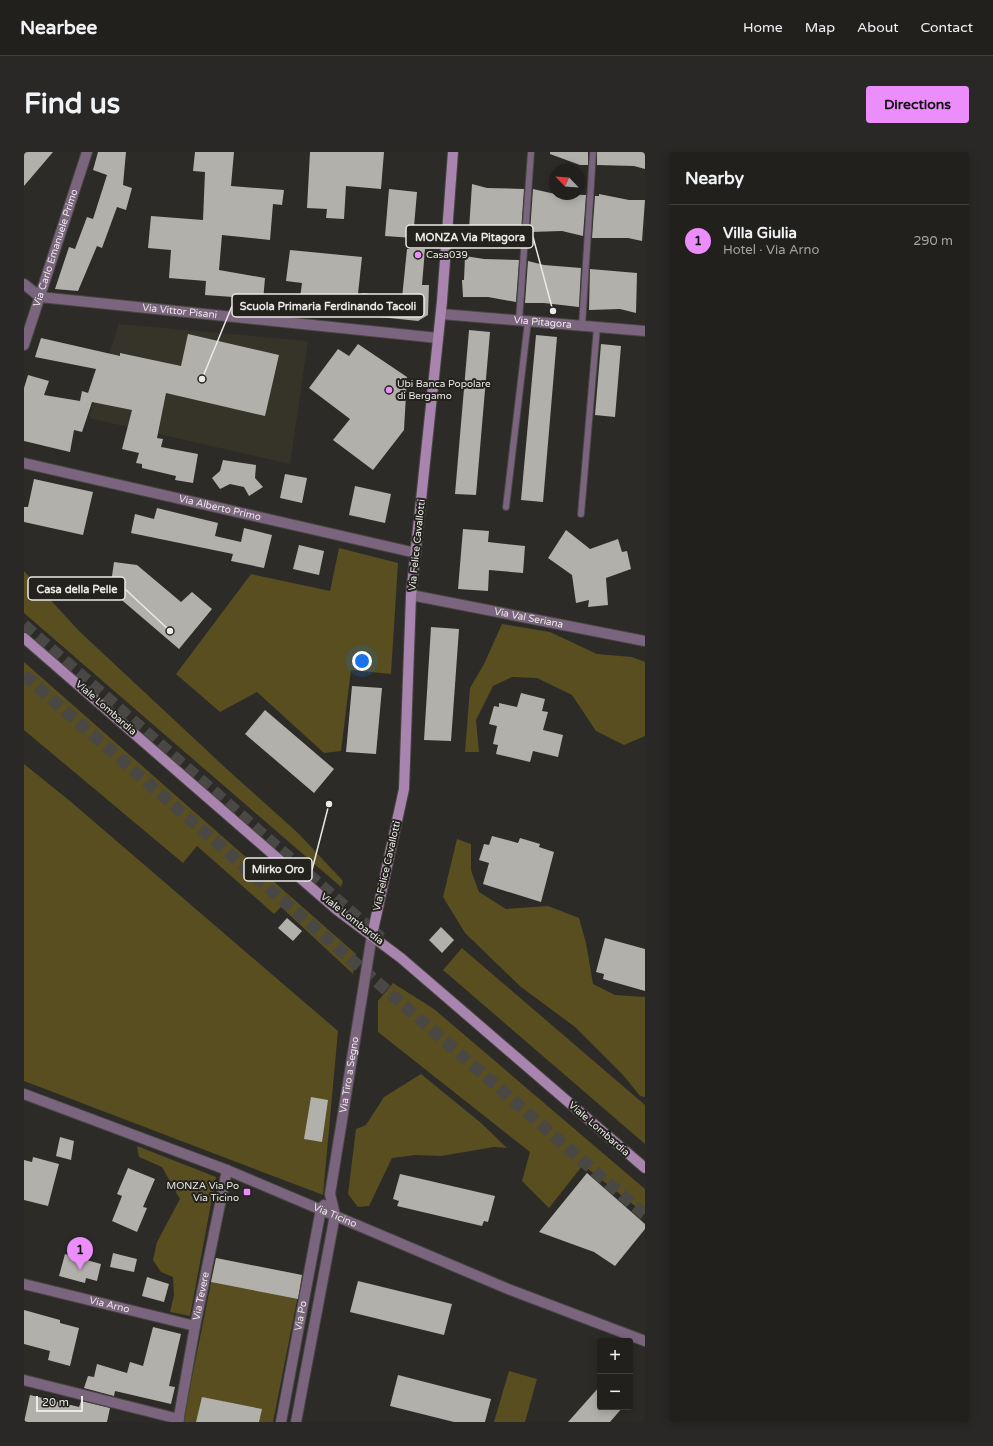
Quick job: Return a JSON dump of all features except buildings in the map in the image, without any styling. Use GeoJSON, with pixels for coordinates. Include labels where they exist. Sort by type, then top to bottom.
{"type":"FeatureCollection","features":[{"type":"Feature","properties":{"kind":"street","name":"Via Carlo Emanuele Primo"},"geometry":{"type":"LineString","coordinates":[[24,345],[87,152]]}},
{"type":"Feature","properties":{"kind":"street","name":"Via Felice Cavallotti"},"geometry":{"type":"LineString","coordinates":[[372,935],[404,789],[412,596],[441,314],[453,152]]}},
{"type":"Feature","properties":{"kind":"street"},"geometry":{"type":"LineString","coordinates":[[24,284],[40,297]]}},
{"type":"Feature","properties":{"kind":"street","name":"Via Vittor Pisani"},"geometry":{"type":"LineString","coordinates":[[40,297],[438,338]]}},
{"type":"Feature","properties":{"kind":"street","name":"Via Pitagora"},"geometry":{"type":"LineString","coordinates":[[441,314],[645,332]]}},
{"type":"Feature","properties":{"kind":"street","name":"Via Alberto Primo"},"geometry":{"type":"LineString","coordinates":[[24,462],[416,553]]}},
{"type":"Feature","properties":{"kind":"street","name":"Via Val Seriana"},"geometry":{"type":"LineString","coordinates":[[412,596],[645,641]]}},
{"type":"Feature","properties":{"kind":"street","name":"Viale Lombardia"},"geometry":{"type":"LineString","coordinates":[[24,638],[337,910],[407,963],[645,1168]]}},
{"type":"Feature","properties":{"kind":"street","name":"Via Tiro a Segno"},"geometry":{"type":"LineString","coordinates":[[334,1214],[330,1194],[372,935]]}},
{"type":"Feature","properties":{"kind":"street","name":"Via Ticino"},"geometry":{"type":"LineString","coordinates":[[24,1094],[227,1170],[334,1214],[508,1289],[645,1341]]}},
{"type":"Feature","properties":{"kind":"street","name":"Via Tevere"},"geometry":{"type":"LineString","coordinates":[[178,1421],[195,1326],[227,1170]]}},
{"type":"Feature","properties":{"kind":"street"},"geometry":{"type":"LineString","coordinates":[[321,1209],[330,1194]]}},
{"type":"Feature","properties":{"kind":"street","name":"Via Po"},"geometry":{"type":"LineString","coordinates":[[281,1422],[321,1209]]}},
{"type":"Feature","properties":{"kind":"street","name":"Via Po"},"geometry":{"type":"LineString","coordinates":[[296,1422],[334,1214]]}},
{"type":"Feature","properties":{"kind":"street","name":"Via Arno"},"geometry":{"type":"LineString","coordinates":[[24,1284],[195,1326]]}},
{"type":"Feature","properties":{"kind":"street"},"geometry":{"type":"LineString","coordinates":[[24,1380],[178,1421]]}},
{"type":"Feature","properties":{"kind":"lane"},"geometry":{"type":"LineString","coordinates":[[506,507],[523,321],[531,152]]}},
{"type":"Feature","properties":{"kind":"lane"},"geometry":{"type":"LineString","coordinates":[[582,326],[593,152]]}},
{"type":"Feature","properties":{"kind":"lane"},"geometry":{"type":"LineString","coordinates":[[581,514],[597,327]]}},
{"type":"Feature","properties":{"kind":"shaded area"},"geometry":{"type":"Polygon","coordinates":[[[119,324],[308,341],[290,464],[89,418],[119,324]]]}},
{"type":"Feature","properties":{"kind":"shaded area"},"geometry":{"type":"Polygon","coordinates":[[[339,548],[398,563],[391,674],[351,670],[341,751],[324,753],[257,692],[220,712],[176,674],[251,574],[330,591],[339,548]]]}},
{"type":"Feature","properties":{"kind":"shaded area"},"geometry":{"type":"Polygon","coordinates":[[[24,571],[79,631],[230,772],[298,833],[343,881],[341,887],[24,613],[24,571]]]}},
{"type":"Feature","properties":{"kind":"shaded area"},"geometry":{"type":"Polygon","coordinates":[[[502,624],[550,632],[597,654],[632,657],[645,662],[645,736],[624,745],[596,731],[572,695],[537,678],[512,677],[493,686],[476,720],[479,752],[465,752],[470,688],[484,664],[502,624]]]}},
{"type":"Feature","properties":{"kind":"shaded area"},"geometry":{"type":"Polygon","coordinates":[[[24,662],[356,954],[353,974],[281,907],[274,914],[197,846],[183,863],[24,730],[24,662]]]}},
{"type":"Feature","properties":{"kind":"shaded area"},"geometry":{"type":"Polygon","coordinates":[[[24,764],[70,801],[338,1031],[323,1195],[24,1081],[24,764]]]}},
{"type":"Feature","properties":{"kind":"shaded area"},"geometry":{"type":"Polygon","coordinates":[[[457,839],[471,844],[471,870],[479,892],[506,909],[548,906],[579,918],[586,943],[593,984],[615,995],[645,997],[645,1097],[640,1096],[623,1075],[575,1027],[521,987],[465,933],[443,897],[457,839]]]}},
{"type":"Feature","properties":{"kind":"shaded area"},"geometry":{"type":"Polygon","coordinates":[[[462,948],[645,1105],[645,1144],[443,970],[462,948]]]}},
{"type":"Feature","properties":{"kind":"shaded area"},"geometry":{"type":"Polygon","coordinates":[[[393,983],[434,1009],[645,1189],[645,1214],[583,1165],[549,1208],[522,1181],[530,1152],[378,1032],[378,1001],[393,983]]]}},
{"type":"Feature","properties":{"kind":"shaded area"},"geometry":{"type":"Polygon","coordinates":[[[421,1074],[481,1123],[507,1148],[494,1147],[441,1156],[415,1155],[392,1158],[369,1206],[358,1207],[348,1194],[356,1129],[366,1125],[384,1097],[421,1074]]]}},
{"type":"Feature","properties":{"kind":"shaded area"},"geometry":{"type":"Polygon","coordinates":[[[137,1146],[216,1177],[190,1316],[170,1312],[174,1295],[173,1277],[161,1272],[153,1260],[157,1242],[180,1199],[162,1167],[139,1157],[137,1146]]]}},
{"type":"Feature","properties":{"kind":"shaded area"},"geometry":{"type":"Polygon","coordinates":[[[216,1258],[302,1275],[273,1422],[183,1422],[216,1258]]]}},
{"type":"Feature","properties":{"kind":"shaded area"},"geometry":{"type":"Polygon","coordinates":[[[509,1371],[537,1379],[525,1422],[494,1422],[509,1371]]]}},
{"type":"Feature","properties":{"kind":"tunnel"},"geometry":{"type":"LineString","coordinates":[[24,625],[381,938]]}},
{"type":"Feature","properties":{"kind":"tunnel"},"geometry":{"type":"LineString","coordinates":[[24,675],[645,1215]]}},
{"type":"Feature","properties":{"kind":"place","name":"Casa039"},"geometry":{"type":"Point","coordinates":[418,255]}},
{"type":"Feature","properties":{"kind":"place","name":"MONZA Via Pitagora"},"geometry":{"type":"Point","coordinates":[553,311]}},
{"type":"Feature","properties":{"kind":"place","name":"Scuola Primaria Ferdinando Tacoli"},"geometry":{"type":"Point","coordinates":[202,379]}},
{"type":"Feature","properties":{"kind":"place","name":"Ubi Banca Popolare di Bergamo"},"geometry":{"type":"Point","coordinates":[389,390]}},
{"type":"Feature","properties":{"kind":"place","name":"Casa della Pelle"},"geometry":{"type":"Point","coordinates":[170,631]}},
{"type":"Feature","properties":{"kind":"place","name":"Mirko Oro"},"geometry":{"type":"Point","coordinates":[329,804]}},
{"type":"Feature","properties":{"kind":"place","name":"MONZA Via Po Via Ticino"},"geometry":{"type":"Point","coordinates":[247,1192]}},
{"type":"Feature","properties":{"kind":"place","name":"Villa Giulia"},"geometry":{"type":"Point","coordinates":[80,1270]}}]}
